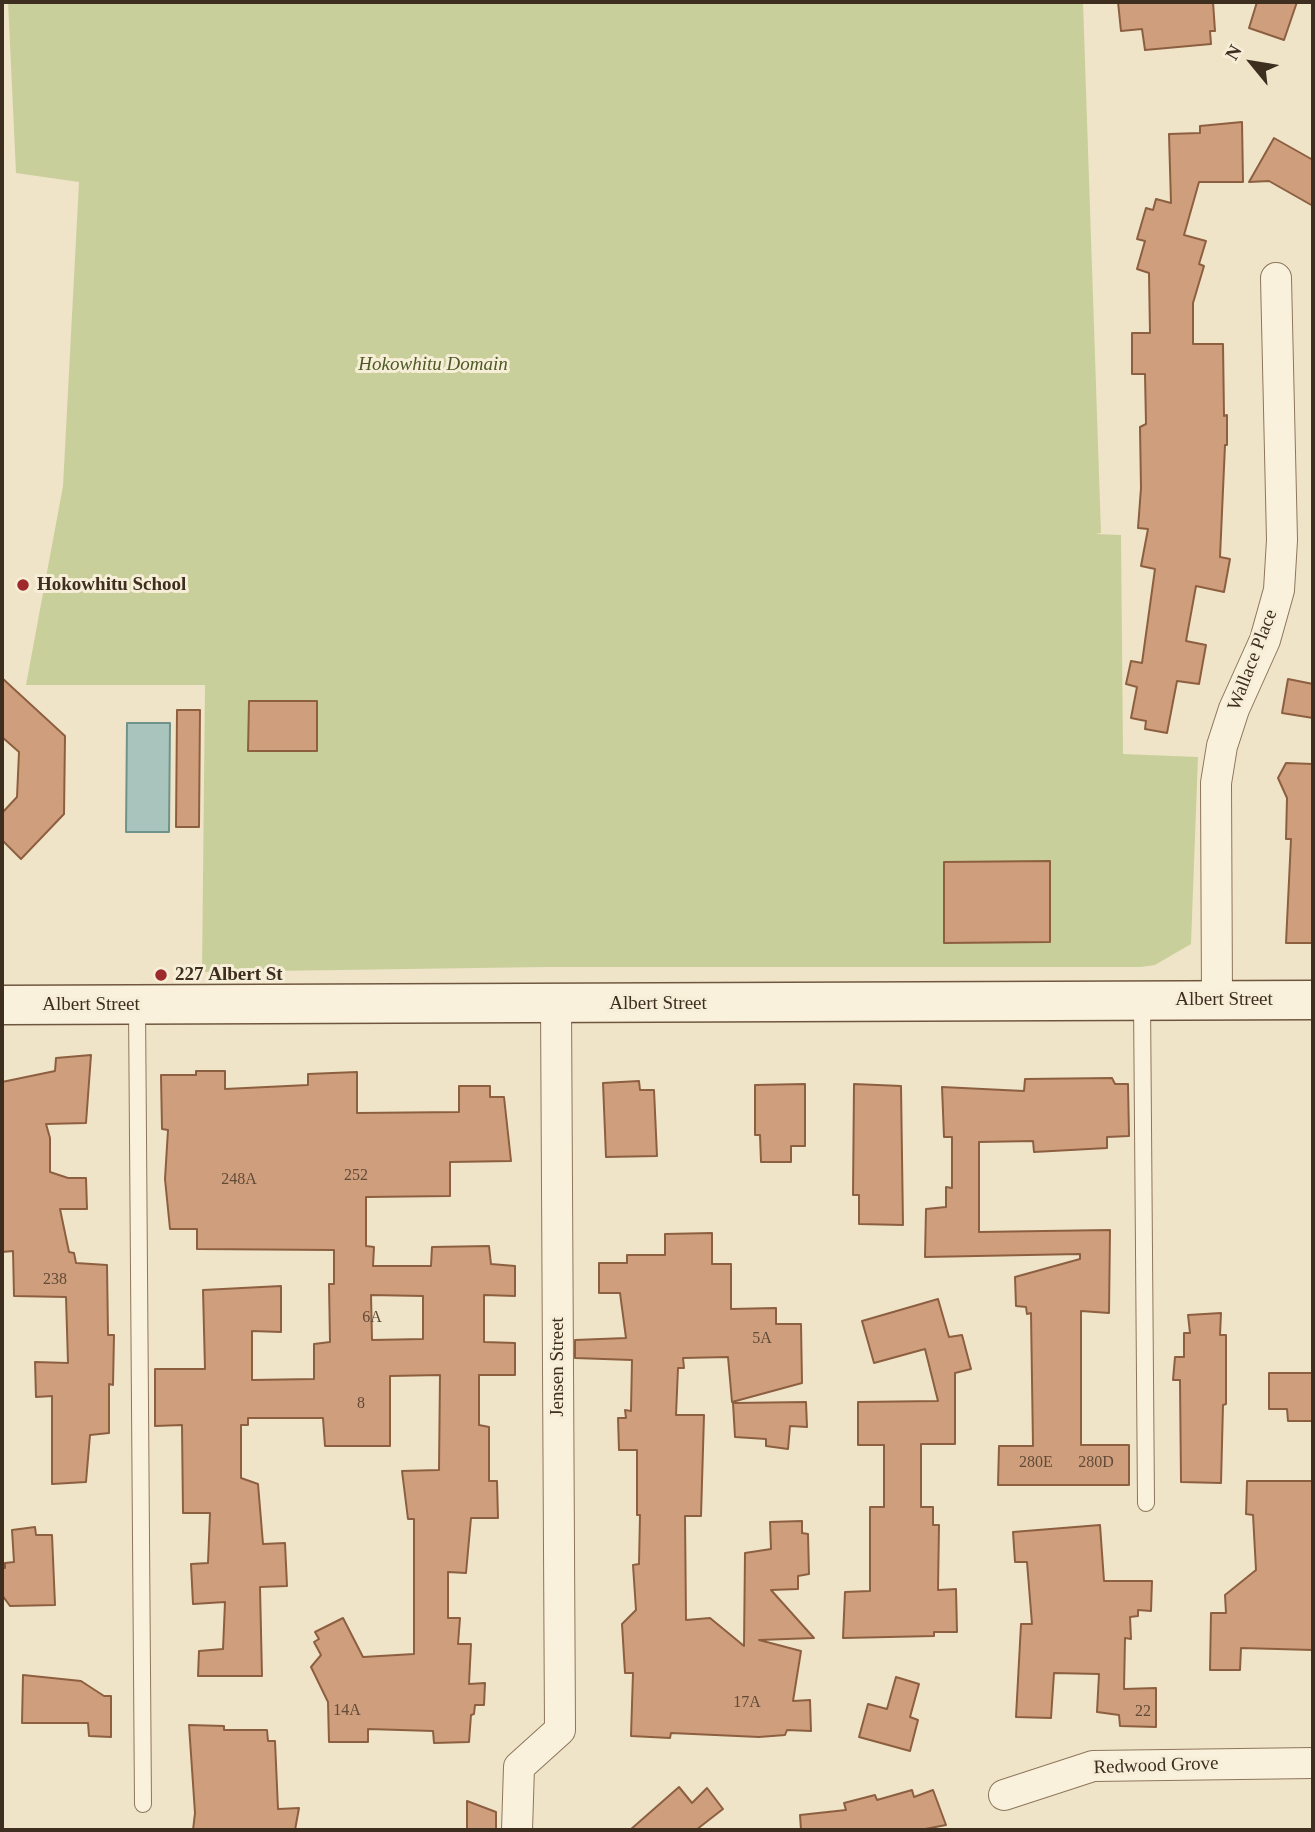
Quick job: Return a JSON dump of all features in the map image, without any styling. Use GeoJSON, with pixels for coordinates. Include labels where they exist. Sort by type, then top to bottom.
{"type":"FeatureCollection","features":[{"type":"Feature","properties":{"kind":"main road","name":"Albert Street"},"geometry":{"type":"LineString","coordinates":[[2,1005],[1313,1000]]}},
{"type":"Feature","properties":{"kind":"street","name":"Wallace Place"},"geometry":{"type":"LineString","coordinates":[[1217,999],[1216,783],[1230,721],[1265,640],[1279,590],[1282,540],[1276,278]]}},
{"type":"Feature","properties":{"kind":"street","name":"Jensen Street"},"geometry":{"type":"LineString","coordinates":[[517,1830],[519,1767],[560,1730],[556,1004]]}},
{"type":"Feature","properties":{"kind":"street","name":"Redwood Grove"},"geometry":{"type":"LineString","coordinates":[[1004,1796],[1093,1766],[1313,1763]]}},
{"type":"Feature","properties":{"kind":"lane"},"geometry":{"type":"LineString","coordinates":[[1142,1000],[1146,1503]]}},
{"type":"Feature","properties":{"kind":"lane"},"geometry":{"type":"LineString","coordinates":[[137,1005],[143,1804]]}},
{"type":"Feature","properties":{"kind":"green space","name":"Hokowhitu Domain"},"geometry":{"type":"Polygon","coordinates":[[[8,2],[1083,2],[1101,533],[1095,534],[1121,535],[1123,754],[1198,757],[1191,944],[1155,965],[1141,967],[546,967],[202,972],[205,685],[26,685],[63,486],[79,182],[16,173],[8,2]]]}},
{"type":"Feature","properties":{"kind":"water"},"geometry":{"type":"Polygon","coordinates":[[[127,723],[170,723],[169,832],[126,832],[127,723]]]}},
{"type":"Feature","properties":{"kind":"building"},"geometry":{"type":"Polygon","coordinates":[[[1118,2],[1213,2],[1215,31],[1210,31],[1211,44],[1145,50],[1142,29],[1121,31],[1118,2]]]}},
{"type":"Feature","properties":{"kind":"building"},"geometry":{"type":"Polygon","coordinates":[[[1257,2],[1297,2],[1284,40],[1249,28],[1257,2]]]}},
{"type":"Feature","properties":{"kind":"building"},"geometry":{"type":"Polygon","coordinates":[[[1242,122],[1243,182],[1199,182],[1184,235],[1206,241],[1199,264],[1204,266],[1193,303],[1193,344],[1223,344],[1227,445],[1220,557],[1230,559],[1224,592],[1196,586],[1186,641],[1206,645],[1199,684],[1177,681],[1167,733],[1145,729],[1146,721],[1131,718],[1137,687],[1126,684],[1131,661],[1142,663],[1155,569],[1141,566],[1148,529],[1138,528],[1141,488],[1140,427],[1146,424],[1145,374],[1132,374],[1132,333],[1150,333],[1149,273],[1137,269],[1145,241],[1137,239],[1146,208],[1153,210],[1156,199],[1171,203],[1169,134],[1200,133],[1200,126],[1242,122]]]}},
{"type":"Feature","properties":{"kind":"building"},"geometry":{"type":"Polygon","coordinates":[[[1274,138],[1313,160],[1313,206],[1269,181],[1249,182],[1274,138]]]}},
{"type":"Feature","properties":{"kind":"building"},"geometry":{"type":"Polygon","coordinates":[[[2,678],[65,736],[64,814],[21,859],[2,840],[2,813],[17,797],[19,752],[2,737],[2,678]]]}},
{"type":"Feature","properties":{"kind":"building"},"geometry":{"type":"Polygon","coordinates":[[[1288,679],[1313,684],[1313,718],[1282,713],[1288,679]]]}},
{"type":"Feature","properties":{"kind":"building"},"geometry":{"type":"Polygon","coordinates":[[[249,701],[317,701],[317,751],[248,751],[249,701]]]}},
{"type":"Feature","properties":{"kind":"building"},"geometry":{"type":"Polygon","coordinates":[[[177,710],[200,710],[199,827],[176,827],[177,710]]]}},
{"type":"Feature","properties":{"kind":"building"},"geometry":{"type":"Polygon","coordinates":[[[1286,763],[1313,764],[1313,943],[1286,943],[1291,839],[1286,839],[1287,798],[1278,778],[1286,763]]]}},
{"type":"Feature","properties":{"kind":"building"},"geometry":{"type":"Polygon","coordinates":[[[1050,861],[1050,942],[944,943],[944,862],[1050,861]]]}},
{"type":"Feature","properties":{"kind":"building"},"geometry":{"type":"Polygon","coordinates":[[[91,1055],[86,1123],[46,1124],[50,1138],[50,1172],[68,1178],[86,1178],[87,1209],[60,1209],[69,1252],[74,1253],[76,1263],[107,1265],[108,1335],[114,1335],[113,1385],[109,1384],[109,1433],[90,1435],[86,1482],[52,1484],[52,1396],[36,1397],[35,1362],[68,1363],[66,1297],[14,1296],[13,1251],[2,1252],[2,1082],[55,1071],[56,1058],[91,1055]]]}},
{"type":"Feature","properties":{"kind":"building"},"geometry":{"type":"Polygon","coordinates":[[[196,1071],[225,1071],[225,1089],[308,1085],[308,1074],[357,1072],[357,1113],[459,1112],[459,1086],[490,1086],[490,1097],[504,1097],[511,1161],[450,1162],[450,1196],[366,1197],[366,1246],[374,1247],[373,1266],[431,1266],[432,1247],[489,1246],[491,1264],[515,1266],[515,1296],[484,1295],[484,1342],[515,1343],[515,1375],[479,1375],[479,1425],[489,1427],[489,1481],[497,1481],[498,1518],[471,1518],[466,1573],[448,1572],[448,1618],[460,1618],[458,1644],[471,1644],[469,1684],[485,1683],[484,1705],[475,1705],[474,1714],[471,1715],[469,1742],[434,1743],[433,1731],[368,1729],[368,1742],[329,1742],[328,1702],[311,1667],[321,1655],[314,1642],[319,1639],[315,1632],[343,1618],[363,1657],[414,1654],[414,1519],[408,1519],[402,1471],[439,1470],[440,1375],[390,1376],[390,1446],[325,1446],[323,1418],[248,1418],[248,1425],[241,1425],[241,1478],[258,1484],[263,1544],[285,1543],[287,1586],[260,1587],[262,1676],[198,1676],[199,1651],[223,1649],[225,1602],[193,1604],[191,1564],[208,1563],[210,1513],[183,1513],[182,1425],[155,1426],[155,1369],[205,1369],[203,1290],[281,1286],[281,1332],[252,1331],[252,1380],[314,1379],[314,1344],[330,1342],[329,1284],[334,1284],[334,1250],[197,1249],[197,1229],[170,1229],[165,1179],[168,1130],[162,1129],[161,1075],[196,1075],[196,1071]],[[371,1295],[372,1340],[423,1339],[423,1296],[371,1295]]]}},
{"type":"Feature","properties":{"kind":"building"},"geometry":{"type":"Polygon","coordinates":[[[1112,1078],[1115,1084],[1128,1084],[1129,1136],[1107,1137],[1107,1148],[1034,1152],[1033,1141],[979,1142],[979,1232],[1110,1230],[1109,1313],[1081,1311],[1081,1445],[1129,1445],[1129,1485],[998,1485],[999,1446],[1033,1446],[1031,1313],[1027,1314],[1026,1307],[1016,1306],[1015,1277],[1080,1259],[1080,1254],[925,1257],[926,1209],[946,1207],[946,1187],[952,1188],[952,1137],[944,1137],[942,1087],[1024,1091],[1025,1079],[1112,1078]]]}},
{"type":"Feature","properties":{"kind":"building"},"geometry":{"type":"Polygon","coordinates":[[[639,1081],[640,1090],[654,1090],[657,1156],[606,1157],[603,1083],[639,1081]]]}},
{"type":"Feature","properties":{"kind":"building"},"geometry":{"type":"Polygon","coordinates":[[[805,1084],[805,1146],[791,1146],[791,1162],[761,1162],[760,1135],[755,1135],[755,1085],[805,1084]]]}},
{"type":"Feature","properties":{"kind":"building"},"geometry":{"type":"Polygon","coordinates":[[[854,1084],[901,1086],[903,1225],[859,1224],[859,1195],[853,1195],[854,1084]]]}},
{"type":"Feature","properties":{"kind":"building"},"geometry":{"type":"Polygon","coordinates":[[[712,1233],[712,1264],[731,1264],[731,1309],[776,1308],[776,1324],[801,1324],[802,1383],[732,1402],[728,1357],[683,1358],[684,1368],[678,1368],[676,1415],[704,1415],[701,1516],[685,1516],[686,1620],[710,1618],[744,1646],[745,1553],[771,1549],[770,1522],[802,1521],[802,1533],[808,1534],[809,1574],[798,1576],[798,1589],[771,1590],[814,1638],[759,1640],[801,1651],[793,1701],[810,1700],[811,1731],[787,1730],[785,1735],[759,1737],[671,1733],[670,1738],[631,1736],[633,1673],[625,1673],[622,1624],[636,1610],[633,1565],[639,1564],[640,1515],[637,1515],[637,1450],[619,1450],[618,1418],[626,1418],[625,1410],[631,1411],[632,1360],[575,1358],[575,1340],[626,1338],[620,1293],[599,1293],[599,1263],[627,1263],[627,1255],[665,1255],[665,1234],[712,1233]]]}},
{"type":"Feature","properties":{"kind":"building"},"geometry":{"type":"Polygon","coordinates":[[[938,1299],[949,1337],[962,1335],[971,1369],[955,1373],[955,1444],[921,1444],[921,1507],[933,1507],[933,1525],[939,1525],[938,1590],[956,1589],[957,1632],[934,1632],[934,1636],[843,1638],[845,1592],[870,1591],[870,1507],[884,1507],[884,1445],[858,1445],[858,1402],[938,1401],[925,1349],[874,1363],[862,1321],[938,1299]]]}},
{"type":"Feature","properties":{"kind":"building"},"geometry":{"type":"Polygon","coordinates":[[[1221,1313],[1220,1335],[1226,1335],[1226,1404],[1223,1405],[1221,1483],[1181,1482],[1180,1380],[1173,1380],[1175,1357],[1184,1357],[1184,1333],[1190,1333],[1188,1315],[1221,1313]]]}},
{"type":"Feature","properties":{"kind":"building"},"geometry":{"type":"Polygon","coordinates":[[[1269,1373],[1313,1373],[1313,1421],[1288,1421],[1287,1409],[1269,1409],[1269,1373]]]}},
{"type":"Feature","properties":{"kind":"building"},"geometry":{"type":"Polygon","coordinates":[[[806,1402],[807,1427],[790,1426],[788,1449],[766,1446],[766,1439],[735,1437],[733,1403],[806,1402]]]}},
{"type":"Feature","properties":{"kind":"building"},"geometry":{"type":"Polygon","coordinates":[[[1247,1481],[1313,1481],[1313,1650],[1241,1648],[1240,1670],[1210,1670],[1211,1613],[1226,1613],[1225,1595],[1256,1570],[1253,1515],[1246,1514],[1247,1481]]]}},
{"type":"Feature","properties":{"kind":"building"},"geometry":{"type":"Polygon","coordinates":[[[1100,1525],[1104,1581],[1152,1581],[1151,1611],[1138,1610],[1138,1616],[1130,1617],[1131,1639],[1125,1638],[1124,1689],[1156,1688],[1156,1727],[1120,1726],[1119,1715],[1097,1712],[1099,1674],[1054,1673],[1051,1718],[1016,1717],[1021,1624],[1032,1624],[1027,1562],[1015,1562],[1013,1532],[1100,1525]]]}},
{"type":"Feature","properties":{"kind":"building"},"geometry":{"type":"Polygon","coordinates":[[[35,1527],[36,1535],[52,1535],[55,1605],[10,1606],[2,1595],[2,1568],[5,1568],[5,1563],[14,1562],[12,1530],[35,1527]]]}},
{"type":"Feature","properties":{"kind":"building"},"geometry":{"type":"Polygon","coordinates":[[[23,1675],[81,1681],[104,1696],[111,1696],[111,1737],[89,1736],[88,1723],[22,1723],[23,1675]]]}},
{"type":"Feature","properties":{"kind":"building"},"geometry":{"type":"Polygon","coordinates":[[[896,1677],[919,1684],[910,1717],[918,1720],[910,1751],[859,1737],[868,1704],[887,1709],[896,1677]]]}},
{"type":"Feature","properties":{"kind":"building"},"geometry":{"type":"Polygon","coordinates":[[[189,1725],[224,1726],[224,1730],[267,1730],[268,1741],[275,1741],[278,1809],[299,1808],[295,1830],[193,1830],[195,1813],[189,1725]]]}},
{"type":"Feature","properties":{"kind":"building"},"geometry":{"type":"Polygon","coordinates":[[[679,1787],[692,1803],[707,1788],[723,1809],[696,1830],[630,1830],[679,1787]]]}},
{"type":"Feature","properties":{"kind":"building"},"geometry":{"type":"Polygon","coordinates":[[[912,1790],[914,1797],[933,1790],[946,1825],[920,1830],[801,1830],[800,1815],[846,1810],[844,1803],[875,1795],[877,1800],[912,1790]]]}},
{"type":"Feature","properties":{"kind":"building"},"geometry":{"type":"Polygon","coordinates":[[[467,1801],[496,1812],[496,1830],[467,1830],[467,1801]]]}},
{"type":"Feature","properties":{"kind":"place","name":"Hokowhitu School"},"geometry":{"type":"Point","coordinates":[23,585]}},
{"type":"Feature","properties":{"kind":"place","name":"227 Albert St"},"geometry":{"type":"Point","coordinates":[161,975]}}]}
